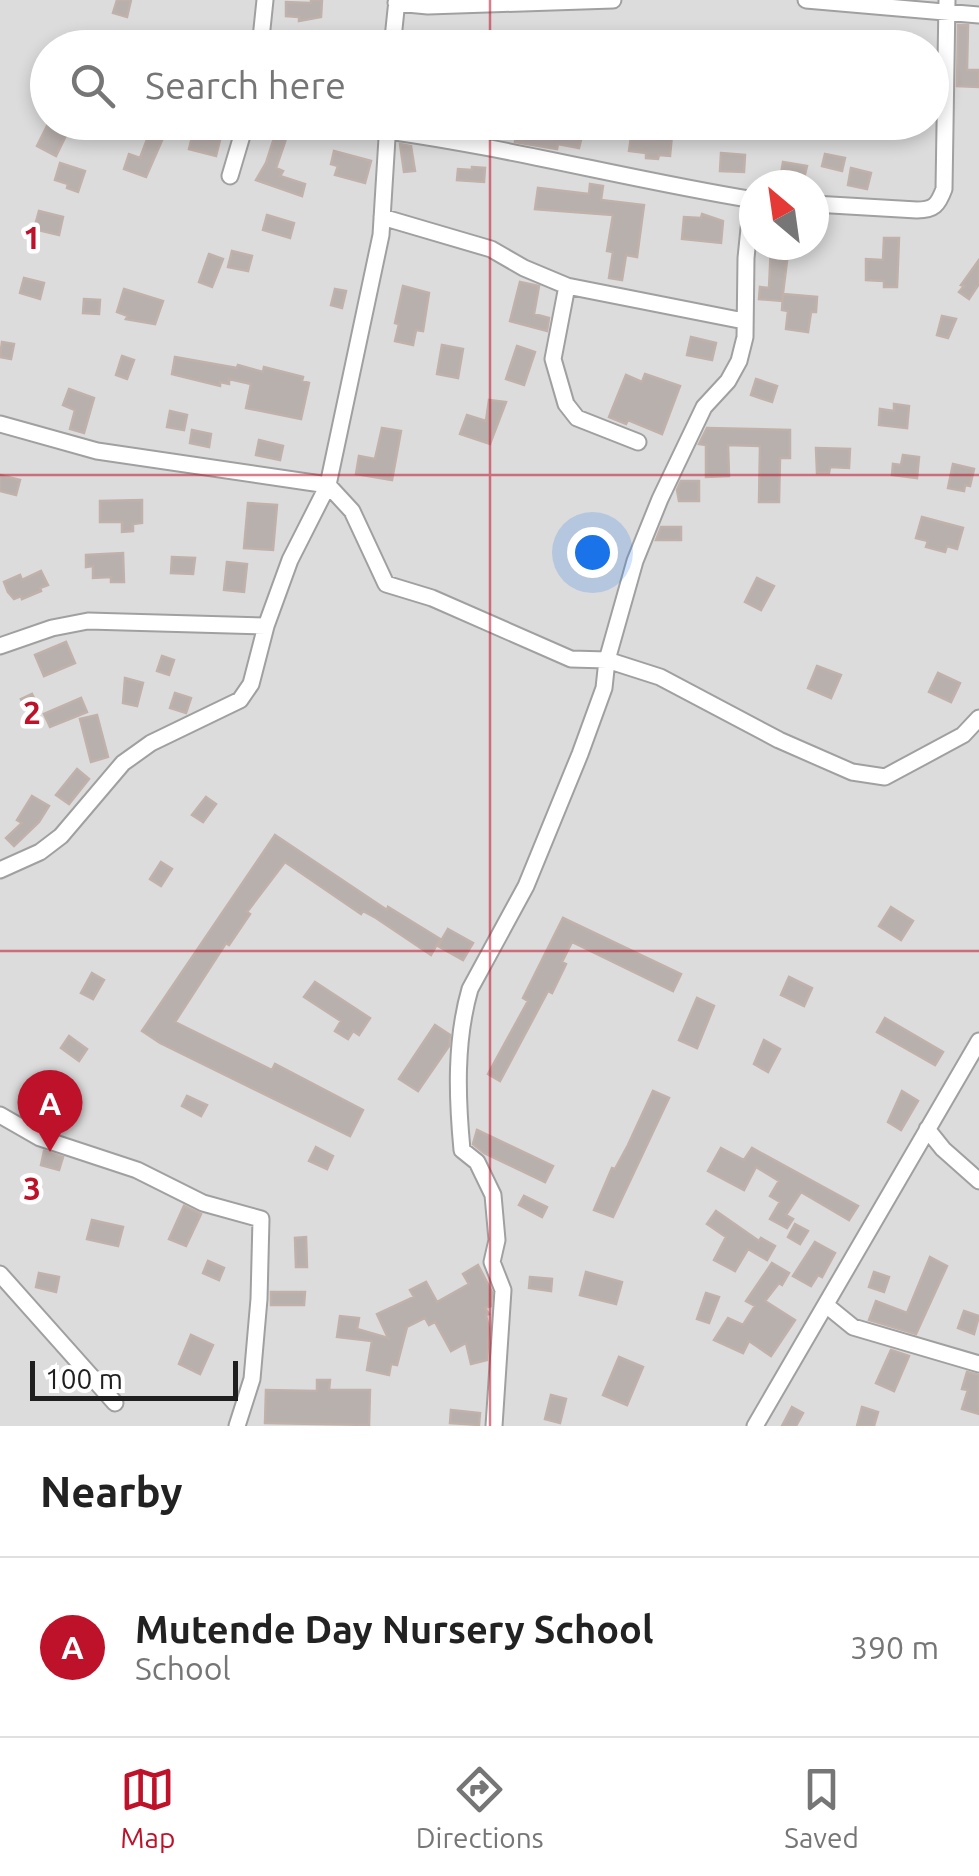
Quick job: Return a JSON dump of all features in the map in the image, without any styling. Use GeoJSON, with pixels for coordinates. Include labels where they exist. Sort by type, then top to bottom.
{"type":"FeatureCollection","features":[{"type":"Feature","properties":{"kind":"street"},"geometry":{"type":"LineString","coordinates":[[262,30],[264,0]]}},
{"type":"Feature","properties":{"kind":"street"},"geometry":{"type":"LineString","coordinates":[[394,30],[396,2],[448,6],[613,0]]}},
{"type":"Feature","properties":{"kind":"street"},"geometry":{"type":"LineString","coordinates":[[806,0],[947,6],[979,15]]}},
{"type":"Feature","properties":{"kind":"street"},"geometry":{"type":"LineString","coordinates":[[230,176],[241,140]]}},
{"type":"Feature","properties":{"kind":"street"},"geometry":{"type":"LineString","coordinates":[[0,870],[40,852],[61,836],[123,763],[150,743],[240,700],[252,684],[266,626],[290,560],[328,485],[356,364],[382,217],[387,140]]}},
{"type":"Feature","properties":{"kind":"street"},"geometry":{"type":"LineString","coordinates":[[457,140],[739,197]]}},
{"type":"Feature","properties":{"kind":"street"},"geometry":{"type":"LineString","coordinates":[[829,205],[929,210],[938,204],[944,189],[945,140]]}},
{"type":"Feature","properties":{"kind":"street"},"geometry":{"type":"LineString","coordinates":[[382,217],[491,249],[567,286],[744,321]]}},
{"type":"Feature","properties":{"kind":"street"},"geometry":{"type":"LineString","coordinates":[[494,1426],[503,1290],[492,1262],[497,1240],[493,1195],[477,1162],[462,1150],[456,1082],[464,1008],[470,989],[526,886],[580,754],[604,688],[606,660],[641,546],[704,407],[740,361],[749,260]]}},
{"type":"Feature","properties":{"kind":"street"},"geometry":{"type":"LineString","coordinates":[[567,286],[553,359],[566,404],[577,418],[638,442]]}},
{"type":"Feature","properties":{"kind":"street"},"geometry":{"type":"LineString","coordinates":[[0,424],[97,451],[328,485],[352,510],[386,584],[432,598],[571,659],[606,660],[660,677],[779,740],[852,772],[885,776],[916,763],[963,735],[979,718]]}},
{"type":"Feature","properties":{"kind":"street"},"geometry":{"type":"LineString","coordinates":[[0,646],[52,628],[88,621],[266,626]]}},
{"type":"Feature","properties":{"kind":"street"},"geometry":{"type":"LineString","coordinates":[[755,1426],[979,1040]]}},
{"type":"Feature","properties":{"kind":"street"},"geometry":{"type":"LineString","coordinates":[[0,1115],[40,1138],[136,1170],[203,1203],[261,1220],[252,1379],[237,1426]]}},
{"type":"Feature","properties":{"kind":"street"},"geometry":{"type":"LineString","coordinates":[[928,1128],[943,1149],[979,1180]]}},
{"type":"Feature","properties":{"kind":"street"},"geometry":{"type":"LineString","coordinates":[[0,1274],[115,1403]]}},
{"type":"Feature","properties":{"kind":"street"},"geometry":{"type":"LineString","coordinates":[[826,1305],[854,1327],[979,1364]]}},
{"type":"Feature","properties":{"kind":"shaded area"},"geometry":{"type":"Polygon","coordinates":[[[0,0],[979,0],[979,1426],[0,1426],[0,0]]]}},
{"type":"Feature","properties":{"kind":"building"},"geometry":{"type":"Polygon","coordinates":[[[117,0],[131,0],[127,17],[113,13],[117,0]]]}},
{"type":"Feature","properties":{"kind":"building"},"geometry":{"type":"Polygon","coordinates":[[[322,0],[321,17],[299,21],[299,17],[286,16],[286,2],[322,0]]]}},
{"type":"Feature","properties":{"kind":"building"},"geometry":{"type":"Polygon","coordinates":[[[958,25],[968,25],[967,70],[979,70],[979,87],[957,86],[958,25]]]}},
{"type":"Feature","properties":{"kind":"building"},"geometry":{"type":"Polygon","coordinates":[[[40,140],[64,140],[56,156],[37,146],[40,140]]]}},
{"type":"Feature","properties":{"kind":"building"},"geometry":{"type":"Polygon","coordinates":[[[147,140],[162,140],[146,177],[124,169],[129,154],[140,158],[147,140]]]}},
{"type":"Feature","properties":{"kind":"building"},"geometry":{"type":"Polygon","coordinates":[[[191,140],[220,140],[216,156],[189,149],[191,140]]]}},
{"type":"Feature","properties":{"kind":"building"},"geometry":{"type":"Polygon","coordinates":[[[273,140],[286,140],[276,168],[283,171],[280,176],[305,184],[302,196],[256,180],[273,140]]]}},
{"type":"Feature","properties":{"kind":"building"},"geometry":{"type":"Polygon","coordinates":[[[581,140],[579,148],[558,144],[557,149],[515,142],[581,140]]]}},
{"type":"Feature","properties":{"kind":"building"},"geometry":{"type":"Polygon","coordinates":[[[631,140],[672,140],[670,156],[646,158],[646,153],[629,151],[631,140]]]}},
{"type":"Feature","properties":{"kind":"building"},"geometry":{"type":"Polygon","coordinates":[[[400,144],[411,146],[415,171],[404,172],[400,144]]]}},
{"type":"Feature","properties":{"kind":"building"},"geometry":{"type":"Polygon","coordinates":[[[334,151],[371,161],[365,183],[335,175],[338,166],[331,164],[334,151]]]}},
{"type":"Feature","properties":{"kind":"building"},"geometry":{"type":"Polygon","coordinates":[[[721,153],[745,155],[744,170],[720,171],[721,153]]]}},
{"type":"Feature","properties":{"kind":"building"},"geometry":{"type":"Polygon","coordinates":[[[825,154],[845,158],[842,171],[822,166],[825,154]]]}},
{"type":"Feature","properties":{"kind":"building"},"geometry":{"type":"Polygon","coordinates":[[[783,162],[807,166],[806,170],[782,170],[783,162]]]}},
{"type":"Feature","properties":{"kind":"building"},"geometry":{"type":"Polygon","coordinates":[[[60,163],[85,171],[78,192],[55,180],[60,163]]]}},
{"type":"Feature","properties":{"kind":"building"},"geometry":{"type":"Polygon","coordinates":[[[485,168],[484,182],[457,180],[458,169],[485,168]]]}},
{"type":"Feature","properties":{"kind":"building"},"geometry":{"type":"Polygon","coordinates":[[[851,168],[871,173],[867,189],[848,185],[851,168]]]}},
{"type":"Feature","properties":{"kind":"building"},"geometry":{"type":"Polygon","coordinates":[[[590,184],[603,186],[601,200],[644,205],[637,257],[626,255],[622,280],[609,278],[613,252],[607,251],[613,215],[535,209],[538,188],[589,194],[590,184]]]}},
{"type":"Feature","properties":{"kind":"building"},"geometry":{"type":"Polygon","coordinates":[[[39,211],[63,217],[59,235],[34,229],[39,211]]]}},
{"type":"Feature","properties":{"kind":"building"},"geometry":{"type":"Polygon","coordinates":[[[702,214],[723,221],[721,243],[682,239],[684,217],[701,218],[702,214]]]}},
{"type":"Feature","properties":{"kind":"building"},"geometry":{"type":"Polygon","coordinates":[[[267,215],[294,223],[290,238],[263,230],[267,215]]]}},
{"type":"Feature","properties":{"kind":"building"},"geometry":{"type":"Polygon","coordinates":[[[884,238],[899,238],[897,287],[866,280],[866,259],[883,260],[884,238]]]}},
{"type":"Feature","properties":{"kind":"building"},"geometry":{"type":"Polygon","coordinates":[[[232,251],[252,256],[248,271],[228,267],[232,251]]]}},
{"type":"Feature","properties":{"kind":"building"},"geometry":{"type":"Polygon","coordinates":[[[209,254],[223,259],[212,287],[199,282],[209,254]]]}},
{"type":"Feature","properties":{"kind":"building"},"geometry":{"type":"Polygon","coordinates":[[[770,260],[787,260],[782,301],[759,299],[760,287],[769,288],[770,260]]]}},
{"type":"Feature","properties":{"kind":"building"},"geometry":{"type":"Polygon","coordinates":[[[979,260],[979,284],[969,299],[959,292],[979,260]]]}},
{"type":"Feature","properties":{"kind":"building"},"geometry":{"type":"Polygon","coordinates":[[[24,278],[44,283],[40,299],[20,293],[24,278]]]}},
{"type":"Feature","properties":{"kind":"building"},"geometry":{"type":"Polygon","coordinates":[[[520,282],[539,286],[534,314],[549,318],[547,331],[510,321],[520,282]]]}},
{"type":"Feature","properties":{"kind":"building"},"geometry":{"type":"Polygon","coordinates":[[[403,286],[429,293],[423,331],[416,330],[413,345],[395,341],[403,286]]]}},
{"type":"Feature","properties":{"kind":"building"},"geometry":{"type":"Polygon","coordinates":[[[124,289],[163,301],[155,324],[126,319],[128,316],[117,312],[124,289]]]}},
{"type":"Feature","properties":{"kind":"building"},"geometry":{"type":"Polygon","coordinates":[[[335,289],[346,291],[342,308],[331,305],[335,289]]]}},
{"type":"Feature","properties":{"kind":"building"},"geometry":{"type":"Polygon","coordinates":[[[783,294],[817,297],[808,332],[786,329],[788,311],[782,310],[783,294]]]}},
{"type":"Feature","properties":{"kind":"building"},"geometry":{"type":"Polygon","coordinates":[[[84,299],[100,300],[99,314],[83,313],[84,299]]]}},
{"type":"Feature","properties":{"kind":"building"},"geometry":{"type":"Polygon","coordinates":[[[942,316],[956,319],[948,338],[937,335],[942,316]]]}},
{"type":"Feature","properties":{"kind":"building"},"geometry":{"type":"Polygon","coordinates":[[[691,337],[716,343],[712,360],[687,355],[691,337]]]}},
{"type":"Feature","properties":{"kind":"building"},"geometry":{"type":"Polygon","coordinates":[[[2,342],[14,344],[11,359],[0,357],[2,342]]]}},
{"type":"Feature","properties":{"kind":"building"},"geometry":{"type":"Polygon","coordinates":[[[442,345],[463,349],[458,378],[437,374],[442,345]]]}},
{"type":"Feature","properties":{"kind":"building"},"geometry":{"type":"Polygon","coordinates":[[[517,346],[535,352],[524,385],[506,379],[517,346]]]}},
{"type":"Feature","properties":{"kind":"building"},"geometry":{"type":"Polygon","coordinates":[[[122,356],[134,360],[127,379],[116,375],[122,356]]]}},
{"type":"Feature","properties":{"kind":"building"},"geometry":{"type":"Polygon","coordinates":[[[175,357],[263,372],[264,367],[303,377],[302,381],[309,383],[301,419],[246,408],[251,384],[229,379],[229,384],[220,382],[220,386],[172,374],[175,357]]]}},
{"type":"Feature","properties":{"kind":"building"},"geometry":{"type":"Polygon","coordinates":[[[645,374],[680,386],[662,434],[609,417],[626,375],[642,382],[645,374]]]}},
{"type":"Feature","properties":{"kind":"building"},"geometry":{"type":"Polygon","coordinates":[[[756,379],[777,386],[772,402],[751,395],[756,379]]]}},
{"type":"Feature","properties":{"kind":"building"},"geometry":{"type":"Polygon","coordinates":[[[69,389],[94,398],[84,433],[70,429],[75,410],[63,405],[69,389]]]}},
{"type":"Feature","properties":{"kind":"building"},"geometry":{"type":"Polygon","coordinates":[[[489,400],[506,402],[490,444],[460,434],[467,415],[486,421],[489,400]]]}},
{"type":"Feature","properties":{"kind":"building"},"geometry":{"type":"Polygon","coordinates":[[[894,404],[909,406],[907,428],[879,425],[880,409],[894,411],[894,404]]]}},
{"type":"Feature","properties":{"kind":"building"},"geometry":{"type":"Polygon","coordinates":[[[170,411],[187,415],[184,430],[167,427],[170,411]]]}},
{"type":"Feature","properties":{"kind":"building"},"geometry":{"type":"Polygon","coordinates":[[[382,428],[401,431],[392,480],[356,474],[359,456],[375,459],[382,428]]]}},
{"type":"Feature","properties":{"kind":"building"},"geometry":{"type":"Polygon","coordinates":[[[707,428],[790,430],[790,458],[780,458],[779,502],[759,502],[760,446],[728,445],[729,476],[706,477],[706,445],[699,444],[707,428]]]}},
{"type":"Feature","properties":{"kind":"building"},"geometry":{"type":"Polygon","coordinates":[[[192,430],[211,434],[209,447],[190,443],[192,430]]]}},
{"type":"Feature","properties":{"kind":"building"},"geometry":{"type":"Polygon","coordinates":[[[259,440],[283,446],[280,460],[256,455],[259,440]]]}},
{"type":"Feature","properties":{"kind":"building"},"geometry":{"type":"Polygon","coordinates":[[[816,448],[850,449],[849,468],[830,467],[829,473],[817,473],[816,448]]]}},
{"type":"Feature","properties":{"kind":"building"},"geometry":{"type":"Polygon","coordinates":[[[903,455],[919,457],[917,478],[892,475],[893,464],[901,465],[903,455]]]}},
{"type":"Feature","properties":{"kind":"building"},"geometry":{"type":"Polygon","coordinates":[[[953,464],[974,469],[970,486],[965,485],[964,491],[948,488],[953,464]]]}},
{"type":"Feature","properties":{"kind":"building"},"geometry":{"type":"Polygon","coordinates":[[[0,475],[20,480],[16,495],[0,491],[0,475]]]}},
{"type":"Feature","properties":{"kind":"building"},"geometry":{"type":"Polygon","coordinates":[[[681,481],[699,481],[699,501],[679,501],[677,490],[681,481]]]}},
{"type":"Feature","properties":{"kind":"building"},"geometry":{"type":"Polygon","coordinates":[[[142,500],[142,523],[133,524],[133,531],[122,532],[122,522],[100,522],[100,501],[142,500]]]}},
{"type":"Feature","properties":{"kind":"building"},"geometry":{"type":"Polygon","coordinates":[[[248,503],[277,505],[273,550],[244,548],[248,503]]]}},
{"type":"Feature","properties":{"kind":"building"},"geometry":{"type":"Polygon","coordinates":[[[922,517],[963,528],[957,549],[947,546],[945,552],[926,547],[928,541],[916,538],[922,517]]]}},
{"type":"Feature","properties":{"kind":"building"},"geometry":{"type":"Polygon","coordinates":[[[661,527],[681,527],[681,540],[656,540],[661,527]]]}},
{"type":"Feature","properties":{"kind":"building"},"geometry":{"type":"Polygon","coordinates":[[[123,553],[124,582],[111,582],[111,577],[93,578],[93,566],[86,567],[86,555],[123,553]]]}},
{"type":"Feature","properties":{"kind":"building"},"geometry":{"type":"Polygon","coordinates":[[[172,557],[195,558],[193,574],[171,573],[172,557]]]}},
{"type":"Feature","properties":{"kind":"building"},"geometry":{"type":"Polygon","coordinates":[[[227,562],[247,564],[244,592],[224,590],[227,562]]]}},
{"type":"Feature","properties":{"kind":"building"},"geometry":{"type":"Polygon","coordinates":[[[41,571],[48,585],[41,591],[22,599],[14,599],[8,592],[4,582],[20,575],[22,580],[41,571]]]}},
{"type":"Feature","properties":{"kind":"building"},"geometry":{"type":"Polygon","coordinates":[[[757,578],[774,586],[761,610],[745,602],[757,578]]]}},
{"type":"Feature","properties":{"kind":"building"},"geometry":{"type":"Polygon","coordinates":[[[66,642],[75,663],[44,676],[35,655],[66,642]]]}},
{"type":"Feature","properties":{"kind":"building"},"geometry":{"type":"Polygon","coordinates":[[[162,656],[174,660],[169,675],[157,671],[162,656]]]}},
{"type":"Feature","properties":{"kind":"building"},"geometry":{"type":"Polygon","coordinates":[[[817,666],[841,675],[831,698],[808,688],[817,666]]]}},
{"type":"Feature","properties":{"kind":"building"},"geometry":{"type":"Polygon","coordinates":[[[938,673],[960,683],[951,702],[929,692],[938,673]]]}},
{"type":"Feature","properties":{"kind":"building"},"geometry":{"type":"Polygon","coordinates":[[[125,678],[143,683],[137,706],[123,703],[125,678]]]}},
{"type":"Feature","properties":{"kind":"building"},"geometry":{"type":"Polygon","coordinates":[[[175,693],[191,698],[186,713],[170,708],[175,693]]]}},
{"type":"Feature","properties":{"kind":"building"},"geometry":{"type":"Polygon","coordinates":[[[32,694],[40,710],[29,715],[21,699],[32,694]]]}},
{"type":"Feature","properties":{"kind":"building"},"geometry":{"type":"Polygon","coordinates":[[[81,698],[87,712],[50,727],[44,714],[81,698]]]}},
{"type":"Feature","properties":{"kind":"building"},"geometry":{"type":"Polygon","coordinates":[[[97,715],[108,757],[91,762],[80,719],[97,715]]]}},
{"type":"Feature","properties":{"kind":"building"},"geometry":{"type":"Polygon","coordinates":[[[77,769],[89,779],[69,804],[56,795],[77,769]]]}},
{"type":"Feature","properties":{"kind":"building"},"geometry":{"type":"Polygon","coordinates":[[[32,796],[49,806],[39,822],[14,846],[6,838],[22,823],[17,820],[32,796]]]}},
{"type":"Feature","properties":{"kind":"building"},"geometry":{"type":"Polygon","coordinates":[[[206,797],[216,804],[203,822],[192,815],[206,797]]]}},
{"type":"Feature","properties":{"kind":"building"},"geometry":{"type":"Polygon","coordinates":[[[275,835],[387,910],[388,907],[440,939],[431,955],[376,918],[363,911],[361,914],[285,862],[175,1022],[272,1070],[275,1064],[363,1110],[350,1136],[142,1031],[275,835]]]}},
{"type":"Feature","properties":{"kind":"building"},"geometry":{"type":"Polygon","coordinates":[[[161,862],[172,869],[161,886],[150,879],[161,862]]]}},
{"type":"Feature","properties":{"kind":"building"},"geometry":{"type":"Polygon","coordinates":[[[891,907],[913,921],[901,940],[879,926],[891,907]]]}},
{"type":"Feature","properties":{"kind":"building"},"geometry":{"type":"Polygon","coordinates":[[[563,918],[681,974],[673,991],[572,942],[552,993],[548,991],[500,1081],[488,1074],[528,1001],[523,998],[563,918]]]}},
{"type":"Feature","properties":{"kind":"building"},"geometry":{"type":"Polygon","coordinates":[[[448,929],[473,943],[463,960],[438,946],[448,929]]]}},
{"type":"Feature","properties":{"kind":"building"},"geometry":{"type":"Polygon","coordinates":[[[92,973],[104,980],[93,999],[81,993],[92,973]]]}},
{"type":"Feature","properties":{"kind":"building"},"geometry":{"type":"Polygon","coordinates":[[[789,977],[812,988],[804,1006],[781,995],[789,977]]]}},
{"type":"Feature","properties":{"kind":"building"},"geometry":{"type":"Polygon","coordinates":[[[315,982],[370,1018],[359,1035],[353,1031],[348,1039],[335,1031],[341,1021],[304,997],[315,982]]]}},
{"type":"Feature","properties":{"kind":"building"},"geometry":{"type":"Polygon","coordinates":[[[697,998],[714,1006],[697,1048],[679,1040],[697,998]]]}},
{"type":"Feature","properties":{"kind":"building"},"geometry":{"type":"Polygon","coordinates":[[[885,1018],[943,1052],[935,1065],[877,1032],[885,1018]]]}},
{"type":"Feature","properties":{"kind":"building"},"geometry":{"type":"Polygon","coordinates":[[[435,1025],[450,1035],[449,1046],[418,1091],[399,1079],[435,1025]]]}},
{"type":"Feature","properties":{"kind":"building"},"geometry":{"type":"Polygon","coordinates":[[[69,1036],[87,1049],[79,1061],[61,1048],[69,1036]]]}},
{"type":"Feature","properties":{"kind":"building"},"geometry":{"type":"Polygon","coordinates":[[[764,1040],[780,1049],[768,1072],[754,1064],[764,1040]]]}},
{"type":"Feature","properties":{"kind":"building"},"geometry":{"type":"Polygon","coordinates":[[[653,1091],[669,1098],[613,1217],[594,1210],[612,1168],[615,1169],[628,1145],[653,1091]]]}},
{"type":"Feature","properties":{"kind":"building"},"geometry":{"type":"Polygon","coordinates":[[[902,1091],[918,1101],[901,1130],[888,1122],[902,1091]]]}},
{"type":"Feature","properties":{"kind":"building"},"geometry":{"type":"Polygon","coordinates":[[[187,1096],[207,1105],[201,1116],[182,1106],[187,1096]]]}},
{"type":"Feature","properties":{"kind":"building"},"geometry":{"type":"Polygon","coordinates":[[[477,1130],[553,1166],[545,1182],[484,1153],[473,1144],[477,1130]]]}},
{"type":"Feature","properties":{"kind":"building"},"geometry":{"type":"Polygon","coordinates":[[[316,1147],[333,1156],[327,1169],[309,1161],[316,1147]]]}},
{"type":"Feature","properties":{"kind":"building"},"geometry":{"type":"Polygon","coordinates":[[[721,1148],[744,1160],[752,1148],[858,1206],[849,1220],[801,1192],[786,1215],[793,1219],[787,1228],[770,1219],[780,1202],[770,1196],[779,1181],[756,1167],[744,1190],[708,1171],[721,1148]]]}},
{"type":"Feature","properties":{"kind":"building"},"geometry":{"type":"Polygon","coordinates":[[[44,1151],[63,1157],[59,1170],[41,1165],[44,1151]]]}},
{"type":"Feature","properties":{"kind":"building"},"geometry":{"type":"Polygon","coordinates":[[[524,1196],[547,1207],[542,1217],[519,1205],[524,1196]]]}},
{"type":"Feature","properties":{"kind":"building"},"geometry":{"type":"Polygon","coordinates":[[[184,1206],[201,1214],[186,1246],[169,1239],[184,1206]]]}},
{"type":"Feature","properties":{"kind":"building"},"geometry":{"type":"Polygon","coordinates":[[[716,1211],[759,1241],[761,1238],[775,1246],[767,1260],[748,1249],[735,1271],[714,1260],[726,1237],[707,1224],[716,1211]]]}},
{"type":"Feature","properties":{"kind":"building"},"geometry":{"type":"Polygon","coordinates":[[[92,1220],[123,1227],[118,1246],[87,1239],[92,1220]]]}},
{"type":"Feature","properties":{"kind":"building"},"geometry":{"type":"Polygon","coordinates":[[[795,1224],[808,1231],[800,1244],[788,1237],[795,1224]]]}},
{"type":"Feature","properties":{"kind":"building"},"geometry":{"type":"Polygon","coordinates":[[[306,1237],[307,1267],[296,1267],[295,1238],[306,1237]]]}},
{"type":"Feature","properties":{"kind":"building"},"geometry":{"type":"Polygon","coordinates":[[[815,1242],[835,1253],[822,1277],[818,1275],[811,1286],[793,1276],[815,1242]]]}},
{"type":"Feature","properties":{"kind":"building"},"geometry":{"type":"Polygon","coordinates":[[[930,1257],[947,1266],[916,1334],[869,1320],[876,1301],[907,1313],[930,1257]]]}},
{"type":"Feature","properties":{"kind":"building"},"geometry":{"type":"Polygon","coordinates":[[[208,1261],[224,1268],[219,1280],[203,1273],[208,1261]]]}},
{"type":"Feature","properties":{"kind":"building"},"geometry":{"type":"Polygon","coordinates":[[[772,1263],[789,1273],[765,1301],[795,1320],[771,1356],[749,1341],[743,1353],[714,1340],[728,1318],[743,1325],[755,1306],[746,1301],[772,1263]]]}},
{"type":"Feature","properties":{"kind":"building"},"geometry":{"type":"Polygon","coordinates":[[[478,1265],[492,1292],[491,1306],[485,1308],[489,1314],[487,1360],[471,1364],[466,1343],[451,1351],[435,1322],[429,1325],[425,1318],[407,1327],[397,1365],[391,1364],[389,1375],[367,1370],[372,1341],[337,1337],[340,1316],[359,1318],[357,1329],[388,1338],[377,1314],[414,1297],[410,1290],[426,1282],[437,1302],[469,1284],[463,1274],[478,1265]]]}},
{"type":"Feature","properties":{"kind":"building"},"geometry":{"type":"Polygon","coordinates":[[[586,1272],[622,1282],[616,1304],[580,1295],[586,1272]]]}},
{"type":"Feature","properties":{"kind":"building"},"geometry":{"type":"Polygon","coordinates":[[[874,1272],[889,1277],[884,1292],[869,1287],[874,1272]]]}},
{"type":"Feature","properties":{"kind":"building"},"geometry":{"type":"Polygon","coordinates":[[[39,1273],[59,1277],[56,1292],[36,1287],[39,1273]]]}},
{"type":"Feature","properties":{"kind":"building"},"geometry":{"type":"Polygon","coordinates":[[[530,1277],[552,1279],[551,1291],[529,1288],[530,1277]]]}},
{"type":"Feature","properties":{"kind":"building"},"geometry":{"type":"Polygon","coordinates":[[[271,1292],[305,1292],[304,1305],[271,1305],[271,1292]]]}},
{"type":"Feature","properties":{"kind":"building"},"geometry":{"type":"Polygon","coordinates":[[[706,1293],[719,1297],[709,1323],[697,1319],[706,1293]]]}},
{"type":"Feature","properties":{"kind":"building"},"geometry":{"type":"Polygon","coordinates":[[[964,1311],[979,1316],[974,1334],[958,1328],[964,1311]]]}},
{"type":"Feature","properties":{"kind":"building"},"geometry":{"type":"Polygon","coordinates":[[[191,1335],[213,1345],[200,1374],[179,1364],[191,1335]]]}},
{"type":"Feature","properties":{"kind":"building"},"geometry":{"type":"Polygon","coordinates":[[[891,1350],[909,1356],[894,1391],[876,1383],[891,1350]]]}},
{"type":"Feature","properties":{"kind":"building"},"geometry":{"type":"Polygon","coordinates":[[[619,1357],[643,1367],[627,1405],[603,1395],[619,1357]]]}},
{"type":"Feature","properties":{"kind":"building"},"geometry":{"type":"Polygon","coordinates":[[[967,1372],[979,1375],[979,1414],[962,1409],[968,1390],[962,1389],[967,1372]]]}},
{"type":"Feature","properties":{"kind":"building"},"geometry":{"type":"Polygon","coordinates":[[[317,1380],[330,1380],[329,1390],[370,1390],[369,1425],[265,1423],[266,1390],[317,1391],[317,1380]]]}},
{"type":"Feature","properties":{"kind":"building"},"geometry":{"type":"Polygon","coordinates":[[[551,1395],[566,1399],[560,1423],[545,1419],[551,1395]]]}},
{"type":"Feature","properties":{"kind":"building"},"geometry":{"type":"Polygon","coordinates":[[[792,1407],[803,1413],[796,1426],[782,1426],[792,1407]]]}},
{"type":"Feature","properties":{"kind":"building"},"geometry":{"type":"Polygon","coordinates":[[[862,1407],[878,1412],[874,1426],[857,1426],[862,1407]]]}},
{"type":"Feature","properties":{"kind":"building"},"geometry":{"type":"Polygon","coordinates":[[[451,1410],[480,1413],[479,1425],[450,1423],[451,1410]]]}},
{"type":"Feature","properties":{"kind":"place","name":"Mutende Day Nursery School"},"geometry":{"type":"Point","coordinates":[50,1152]}}]}
